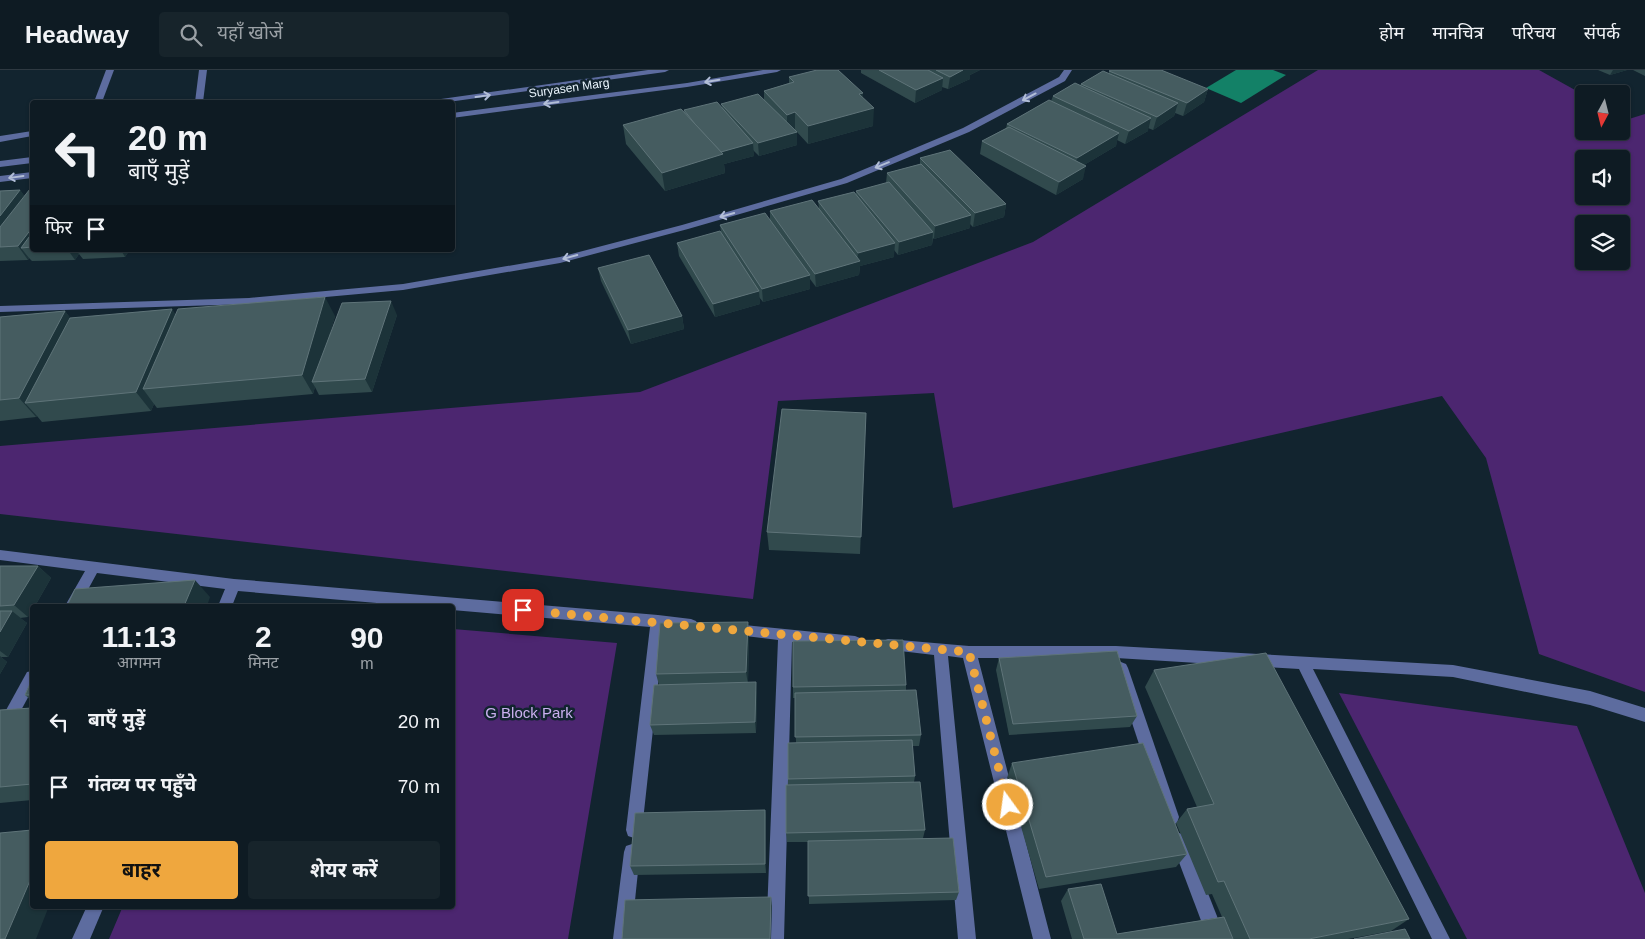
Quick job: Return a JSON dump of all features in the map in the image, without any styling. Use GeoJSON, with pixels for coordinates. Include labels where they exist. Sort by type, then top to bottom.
{"type":"FeatureCollection","features":[{"type":"Feature","properties":{"kind":"street"},"geometry":{"type":"LineString","coordinates":[[99,100],[110,70]]}},
{"type":"Feature","properties":{"kind":"street"},"geometry":{"type":"LineString","coordinates":[[199,100],[203,70]]}},
{"type":"Feature","properties":{"kind":"street","name":"Suryasen Marg"},"geometry":{"type":"LineString","coordinates":[[448,100],[665,70]]}},
{"type":"Feature","properties":{"kind":"street","name":"Suryasen Marg"},"geometry":{"type":"LineString","coordinates":[[455,116],[687,85],[777,70]]}},
{"type":"Feature","properties":{"kind":"street"},"geometry":{"type":"LineString","coordinates":[[0,309],[249,301],[402,287],[560,260],[685,227],[844,180],[966,130],[1062,79],[1068,70]]}},
{"type":"Feature","properties":{"kind":"street"},"geometry":{"type":"LineString","coordinates":[[0,139],[30,134]]}},
{"type":"Feature","properties":{"kind":"street"},"geometry":{"type":"LineString","coordinates":[[0,164],[30,160]]}},
{"type":"Feature","properties":{"kind":"street"},"geometry":{"type":"LineString","coordinates":[[0,179],[30,175]]}},
{"type":"Feature","properties":{"kind":"street"},"geometry":{"type":"LineString","coordinates":[[0,555],[234,585],[658,621],[785,636],[969,652],[1116,652],[1453,671],[1590,698],[1644,718]]}},
{"type":"Feature","properties":{"kind":"street"},"geometry":{"type":"LineString","coordinates":[[73,604],[94,567]]}},
{"type":"Feature","properties":{"kind":"street"},"geometry":{"type":"LineString","coordinates":[[226,604],[234,585]]}},
{"type":"Feature","properties":{"kind":"street"},"geometry":{"type":"LineString","coordinates":[[622,939],[658,621]]}},
{"type":"Feature","properties":{"kind":"street"},"geometry":{"type":"LineString","coordinates":[[775,939],[785,636]]}},
{"type":"Feature","properties":{"kind":"street"},"geometry":{"type":"LineString","coordinates":[[940,649],[967,939]]}},
{"type":"Feature","properties":{"kind":"street"},"geometry":{"type":"LineString","coordinates":[[969,652],[1042,939]]}},
{"type":"Feature","properties":{"kind":"street"},"geometry":{"type":"LineString","coordinates":[[1116,652],[1177,836],[1217,939]]}},
{"type":"Feature","properties":{"kind":"street"},"geometry":{"type":"LineString","coordinates":[[1302,661],[1441,939]]}},
{"type":"Feature","properties":{"kind":"street"},"geometry":{"type":"LineString","coordinates":[[0,735],[30,681]]}},
{"type":"Feature","properties":{"kind":"street"},"geometry":{"type":"LineString","coordinates":[[82,939],[95,909]]}},
{"type":"Feature","properties":{"kind":"green space"},"geometry":{"type":"Polygon","coordinates":[[[1318,70],[1539,70],[1575,90],[1575,140],[1630,140],[1630,119],[1645,114],[1645,692],[1539,654],[1486,458],[1442,396],[953,508],[934,393],[778,401],[753,599],[0,514],[0,446],[640,392],[1033,242],[1318,70]]]}},
{"type":"Feature","properties":{"kind":"green space","name":"G Block Park"},"geometry":{"type":"Polygon","coordinates":[[[455,629],[617,643],[568,939],[109,939],[122,909],[455,909],[455,629]]]}},
{"type":"Feature","properties":{"kind":"green space"},"geometry":{"type":"Polygon","coordinates":[[[1339,693],[1577,726],[1645,893],[1645,939],[1467,939],[1339,693]]]}},
{"type":"Feature","properties":{"kind":"shaded area"},"geometry":{"type":"Polygon","coordinates":[[[1236,70],[1273,70],[1286,75],[1241,103],[1206,88],[1236,70]]]}},
{"type":"Feature","properties":{"kind":"building"},"geometry":{"type":"Polygon","coordinates":[[[817,70],[838,70],[863,93],[859,94],[874,108],[808,126],[795,112],[787,115],[764,91],[794,82],[789,77],[817,70]]]}},
{"type":"Feature","properties":{"kind":"building"},"geometry":{"type":"Polygon","coordinates":[[[879,70],[928,70],[943,78],[916,90],[879,70]]]}},
{"type":"Feature","properties":{"kind":"building"},"geometry":{"type":"Polygon","coordinates":[[[936,70],[963,70],[950,77],[936,70]]]}},
{"type":"Feature","properties":{"kind":"building"},"geometry":{"type":"Polygon","coordinates":[[[1161,70],[1208,89],[1187,103],[1109,71],[1161,70]]]}},
{"type":"Feature","properties":{"kind":"building"},"geometry":{"type":"Polygon","coordinates":[[[1103,71],[1178,103],[1157,117],[1081,84],[1103,71]]]}},
{"type":"Feature","properties":{"kind":"building"},"geometry":{"type":"Polygon","coordinates":[[[1075,83],[1151,118],[1129,131],[1053,96],[1075,83]]]}},
{"type":"Feature","properties":{"kind":"building"},"geometry":{"type":"Polygon","coordinates":[[[758,94],[797,132],[758,143],[721,104],[758,94]]]}},
{"type":"Feature","properties":{"kind":"building"},"geometry":{"type":"Polygon","coordinates":[[[1049,100],[1119,133],[1077,158],[1007,124],[1049,100]]]}},
{"type":"Feature","properties":{"kind":"building"},"geometry":{"type":"Polygon","coordinates":[[[717,102],[753,143],[721,152],[684,110],[717,102]]]}},
{"type":"Feature","properties":{"kind":"building"},"geometry":{"type":"Polygon","coordinates":[[[681,109],[723,154],[662,173],[623,125],[681,109]]]}},
{"type":"Feature","properties":{"kind":"building"},"geometry":{"type":"Polygon","coordinates":[[[1009,127],[1086,166],[1059,182],[982,141],[1009,127]]]}},
{"type":"Feature","properties":{"kind":"building"},"geometry":{"type":"Polygon","coordinates":[[[950,150],[1006,204],[975,213],[920,158],[950,150]]]}},
{"type":"Feature","properties":{"kind":"building"},"geometry":{"type":"Polygon","coordinates":[[[921,164],[971,215],[935,226],[887,173],[921,164]]]}},
{"type":"Feature","properties":{"kind":"building"},"geometry":{"type":"Polygon","coordinates":[[[889,182],[933,232],[899,242],[856,191],[889,182]]]}},
{"type":"Feature","properties":{"kind":"building"},"geometry":{"type":"Polygon","coordinates":[[[30,189],[30,231],[18,246],[0,247],[0,227],[30,189]]]}},
{"type":"Feature","properties":{"kind":"building"},"geometry":{"type":"Polygon","coordinates":[[[20,190],[0,216],[0,191],[20,190]]]}},
{"type":"Feature","properties":{"kind":"building"},"geometry":{"type":"Polygon","coordinates":[[[854,192],[895,243],[858,253],[818,201],[854,192]]]}},
{"type":"Feature","properties":{"kind":"building"},"geometry":{"type":"Polygon","coordinates":[[[812,200],[860,261],[815,274],[770,211],[812,200]]]}},
{"type":"Feature","properties":{"kind":"building"},"geometry":{"type":"Polygon","coordinates":[[[765,213],[810,275],[762,289],[720,225],[765,213]]]}},
{"type":"Feature","properties":{"kind":"building"},"geometry":{"type":"Polygon","coordinates":[[[720,231],[759,291],[713,304],[677,243],[720,231]]]}},
{"type":"Feature","properties":{"kind":"building"},"geometry":{"type":"Polygon","coordinates":[[[30,236],[30,247],[21,248],[30,236]]]}},
{"type":"Feature","properties":{"kind":"building"},"geometry":{"type":"Polygon","coordinates":[[[649,255],[682,316],[628,330],[598,268],[649,255]]]}},
{"type":"Feature","properties":{"kind":"building"},"geometry":{"type":"Polygon","coordinates":[[[325,297],[302,375],[143,389],[178,309],[325,297]]]}},
{"type":"Feature","properties":{"kind":"building"},"geometry":{"type":"Polygon","coordinates":[[[391,301],[365,379],[312,382],[342,303],[391,301]]]}},
{"type":"Feature","properties":{"kind":"building"},"geometry":{"type":"Polygon","coordinates":[[[172,309],[136,392],[25,403],[70,318],[172,309]]]}},
{"type":"Feature","properties":{"kind":"building"},"geometry":{"type":"Polygon","coordinates":[[[65,311],[19,398],[0,400],[0,317],[65,311]]]}},
{"type":"Feature","properties":{"kind":"building"},"geometry":{"type":"Polygon","coordinates":[[[782,409],[866,413],[861,537],[767,532],[782,409]]]}},
{"type":"Feature","properties":{"kind":"building"},"geometry":{"type":"Polygon","coordinates":[[[0,566],[38,566],[14,605],[0,606],[0,566]]]}},
{"type":"Feature","properties":{"kind":"building"},"geometry":{"type":"Polygon","coordinates":[[[195,580],[185,604],[68,604],[75,589],[195,580]]]}},
{"type":"Feature","properties":{"kind":"building"},"geometry":{"type":"Polygon","coordinates":[[[0,611],[12,611],[0,632],[0,611]]]}},
{"type":"Feature","properties":{"kind":"building"},"geometry":{"type":"Polygon","coordinates":[[[748,622],[746,672],[656,674],[660,623],[748,622]]]}},
{"type":"Feature","properties":{"kind":"building"},"geometry":{"type":"Polygon","coordinates":[[[903,640],[906,685],[793,687],[793,641],[903,640]]]}},
{"type":"Feature","properties":{"kind":"building"},"geometry":{"type":"Polygon","coordinates":[[[1117,651],[1137,716],[1013,724],[999,658],[1117,651]]]}},
{"type":"Feature","properties":{"kind":"building"},"geometry":{"type":"Polygon","coordinates":[[[1266,653],[1409,919],[1309,939],[1250,939],[1224,881],[1218,882],[1187,809],[1214,804],[1154,670],[1266,653]]]}},
{"type":"Feature","properties":{"kind":"building"},"geometry":{"type":"Polygon","coordinates":[[[756,682],[755,722],[650,725],[654,685],[756,682]]]}},
{"type":"Feature","properties":{"kind":"building"},"geometry":{"type":"Polygon","coordinates":[[[30,684],[30,695],[25,695],[30,684]]]}},
{"type":"Feature","properties":{"kind":"building"},"geometry":{"type":"Polygon","coordinates":[[[916,690],[921,735],[795,737],[795,693],[916,690]]]}},
{"type":"Feature","properties":{"kind":"building"},"geometry":{"type":"Polygon","coordinates":[[[30,708],[30,784],[0,787],[0,710],[30,708]]]}},
{"type":"Feature","properties":{"kind":"building"},"geometry":{"type":"Polygon","coordinates":[[[912,740],[915,776],[788,779],[788,743],[912,740]]]}},
{"type":"Feature","properties":{"kind":"building"},"geometry":{"type":"Polygon","coordinates":[[[1143,743],[1187,854],[1046,877],[1012,763],[1143,743]]]}},
{"type":"Feature","properties":{"kind":"building"},"geometry":{"type":"Polygon","coordinates":[[[920,782],[925,830],[786,833],[786,785],[920,782]]]}},
{"type":"Feature","properties":{"kind":"building"},"geometry":{"type":"Polygon","coordinates":[[[765,810],[765,864],[630,866],[635,813],[765,810]]]}},
{"type":"Feature","properties":{"kind":"building"},"geometry":{"type":"Polygon","coordinates":[[[30,830],[30,881],[5,939],[0,939],[0,833],[30,830]]]}},
{"type":"Feature","properties":{"kind":"building"},"geometry":{"type":"Polygon","coordinates":[[[953,838],[959,892],[808,896],[808,841],[953,838]]]}},
{"type":"Feature","properties":{"kind":"building"},"geometry":{"type":"Polygon","coordinates":[[[1101,884],[1117,934],[1224,917],[1233,939],[1084,939],[1068,889],[1101,884]]]}},
{"type":"Feature","properties":{"kind":"building"},"geometry":{"type":"Polygon","coordinates":[[[771,897],[770,939],[622,939],[625,900],[771,897]]]}},
{"type":"Feature","properties":{"kind":"building"},"geometry":{"type":"Polygon","coordinates":[[[1405,929],[1410,939],[1354,939],[1405,929]]]}},
{"type":"Feature","properties":{"kind":"route"},"geometry":{"type":"LineString","coordinates":[[523,610],[658,621],[785,636],[969,652],[1008,805]]}}]}
